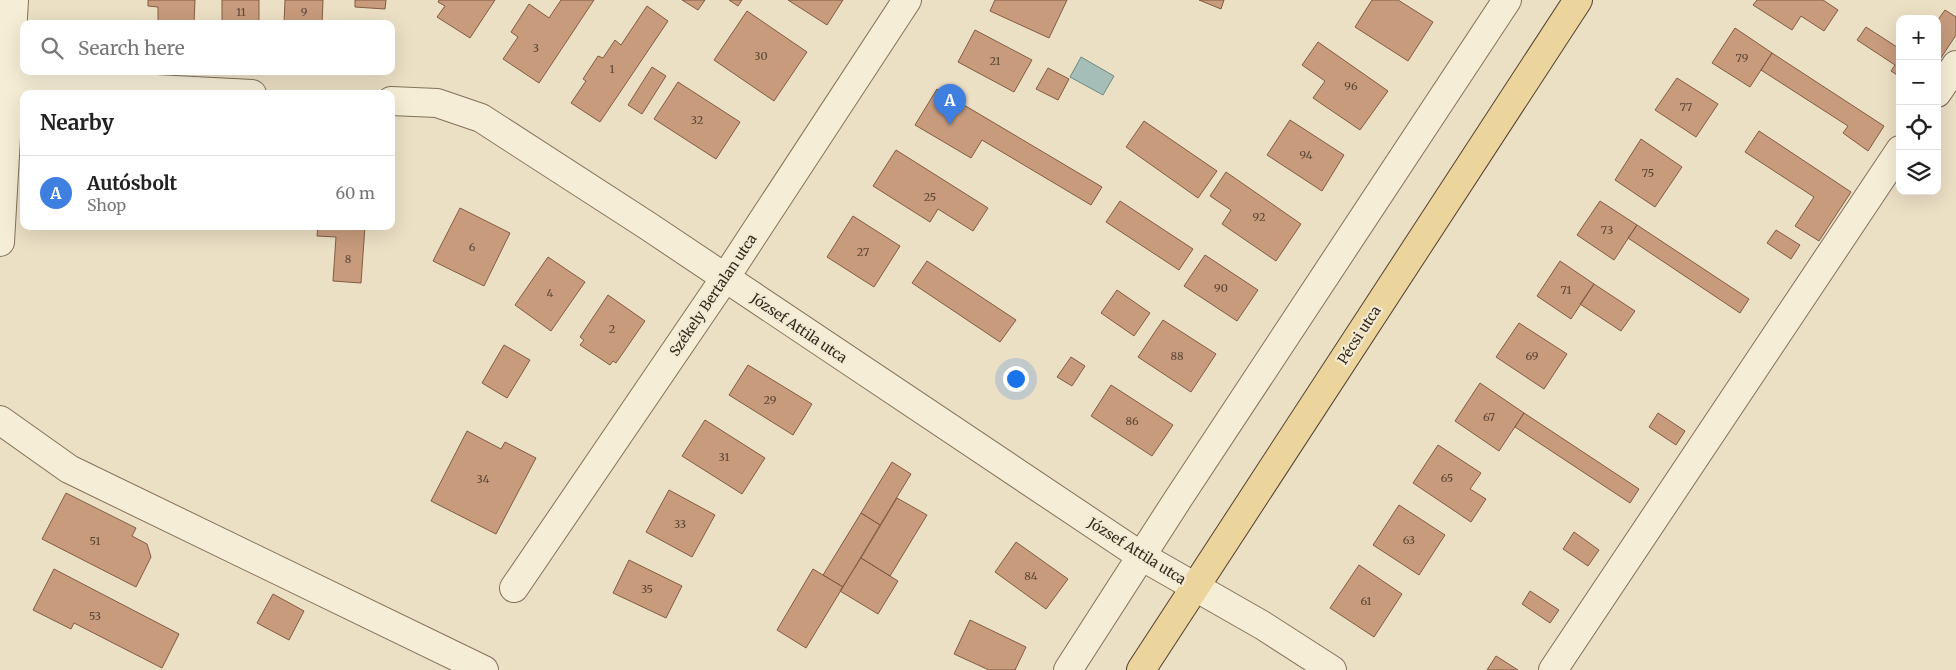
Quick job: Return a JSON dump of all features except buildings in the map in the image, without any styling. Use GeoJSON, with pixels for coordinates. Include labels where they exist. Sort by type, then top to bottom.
{"type":"FeatureCollection","features":[{"type":"Feature","properties":{"kind":"main road","name":"Pécsi utca"},"geometry":{"type":"LineString","coordinates":[[1141,670],[1578,0]]}},
{"type":"Feature","properties":{"kind":"street"},"geometry":{"type":"LineString","coordinates":[[0,242],[5,81],[14,0]]}},
{"type":"Feature","properties":{"kind":"street","name":"Székely Bertalan utca"},"geometry":{"type":"LineString","coordinates":[[514,588],[725,278],[907,0]]}},
{"type":"Feature","properties":{"kind":"street"},"geometry":{"type":"LineString","coordinates":[[1068,670],[1506,0]]}},
{"type":"Feature","properties":{"kind":"street"},"geometry":{"type":"LineString","coordinates":[[1941,87],[1956,65]]}},
{"type":"Feature","properties":{"kind":"street"},"geometry":{"type":"LineString","coordinates":[[5,81],[176,90]]}},
{"type":"Feature","properties":{"kind":"street","name":"József Attila utca"},"geometry":{"type":"LineString","coordinates":[[395,101],[436,103],[481,118],[725,278],[1141,556],[1262,625],[1332,670]]}},
{"type":"Feature","properties":{"kind":"street"},"geometry":{"type":"LineString","coordinates":[[1553,670],[1896,156]]}},
{"type":"Feature","properties":{"kind":"street"},"geometry":{"type":"LineString","coordinates":[[0,420],[69,469],[484,670]]}},
{"type":"Feature","properties":{"kind":"water"},"geometry":{"type":"Polygon","coordinates":[[[1081,57],[1114,76],[1103,95],[1070,77],[1081,57]]]}},
{"type":"Feature","properties":{"kind":"place","name":"Autósbolt"},"geometry":{"type":"Point","coordinates":[950,125]}}]}
